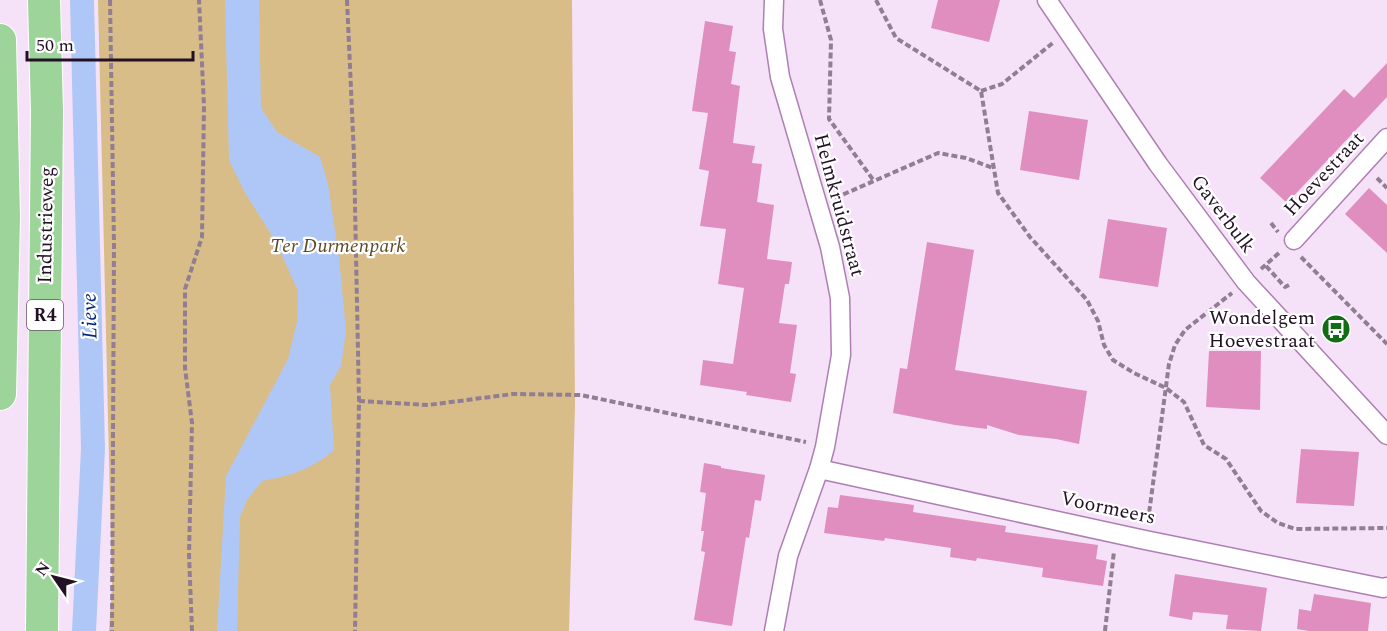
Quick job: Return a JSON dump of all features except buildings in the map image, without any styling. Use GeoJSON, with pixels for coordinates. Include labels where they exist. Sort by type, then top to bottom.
{"type":"FeatureCollection","features":[{"type":"Feature","properties":{"kind":"highway","name":"Industrieweg"},"geometry":{"type":"LineString","coordinates":[[42,631],[47,111],[44,0]]}},
{"type":"Feature","properties":{"kind":"highway","name":"R4"},"geometry":{"type":"LineString","coordinates":[[0,40],[4,218],[0,394]]}},
{"type":"Feature","properties":{"kind":"street","name":"Helmkruidstraat"},"geometry":{"type":"LineString","coordinates":[[774,0],[773,28],[780,77],[830,247],[840,298],[841,355],[825,447],[788,556],[774,631]]}},
{"type":"Feature","properties":{"kind":"street","name":"Gaverbulk"},"geometry":{"type":"LineString","coordinates":[[1047,0],[1158,164],[1245,282],[1387,435]]}},
{"type":"Feature","properties":{"kind":"street","name":"Hoevestraat"},"geometry":{"type":"LineString","coordinates":[[1291,242],[1387,138]]}},
{"type":"Feature","properties":{"kind":"street","name":"Voormeers"},"geometry":{"type":"LineString","coordinates":[[819,469],[1144,540],[1387,587]]}},
{"type":"Feature","properties":{"kind":"path"},"geometry":{"type":"LineString","coordinates":[[110,0],[114,245],[111,631]]}},
{"type":"Feature","properties":{"kind":"path"},"geometry":{"type":"LineString","coordinates":[[192,631],[189,554],[192,423],[185,368],[185,289],[202,237],[204,106],[199,0]]}},
{"type":"Feature","properties":{"kind":"path"},"geometry":{"type":"LineString","coordinates":[[347,0],[354,156],[359,401],[355,631]]}},
{"type":"Feature","properties":{"kind":"path"},"geometry":{"type":"LineString","coordinates":[[820,0],[831,40],[829,119],[874,181]]}},
{"type":"Feature","properties":{"kind":"path"},"geometry":{"type":"LineString","coordinates":[[876,0],[896,38],[981,91],[998,193],[1030,237],[1087,300],[1098,321],[1104,345],[1113,360],[1166,388],[1184,402],[1204,445],[1226,459],[1261,511],[1278,523],[1295,529],[1387,528]]}},
{"type":"Feature","properties":{"kind":"path"},"geometry":{"type":"LineString","coordinates":[[981,91],[1002,84],[1067,32]]}},
{"type":"Feature","properties":{"kind":"path"},"geometry":{"type":"LineString","coordinates":[[817,205],[938,153],[966,158],[994,168]]}},
{"type":"Feature","properties":{"kind":"path"},"geometry":{"type":"LineString","coordinates":[[1144,540],[1169,364],[1175,345],[1185,330],[1266,266],[1291,242],[1387,344]]}},
{"type":"Feature","properties":{"kind":"path"},"geometry":{"type":"LineString","coordinates":[[1266,266],[1285,288],[1289,285]]}},
{"type":"Feature","properties":{"kind":"path"},"geometry":{"type":"LineString","coordinates":[[359,401],[428,405],[513,394],[581,395],[825,447]]}},
{"type":"Feature","properties":{"kind":"path"},"geometry":{"type":"LineString","coordinates":[[1105,631],[1116,533]]}},
{"type":"Feature","properties":{"kind":"green space","name":"Ter Durmenpark"},"geometry":{"type":"Polygon","coordinates":[[[98,0],[572,0],[575,406],[569,631],[109,631],[112,585],[98,0]]]}},
{"type":"Feature","properties":{"kind":"water"},"geometry":{"type":"Polygon","coordinates":[[[225,0],[259,0],[261,108],[277,132],[320,157],[328,184],[339,257],[346,331],[341,366],[330,385],[334,450],[318,462],[300,471],[262,481],[247,500],[240,517],[237,631],[217,631],[226,476],[288,359],[297,322],[298,291],[276,242],[244,191],[229,160],[225,0]]]}},
{"type":"Feature","properties":{"kind":"waterway","name":"Lieve"},"geometry":{"type":"LineString","coordinates":[[82,0],[93,449],[84,631]]}},
{"type":"Feature","properties":{"kind":"place","name":"Wondelgem Hoevestraat"},"geometry":{"type":"Point","coordinates":[1336,329]}}]}
